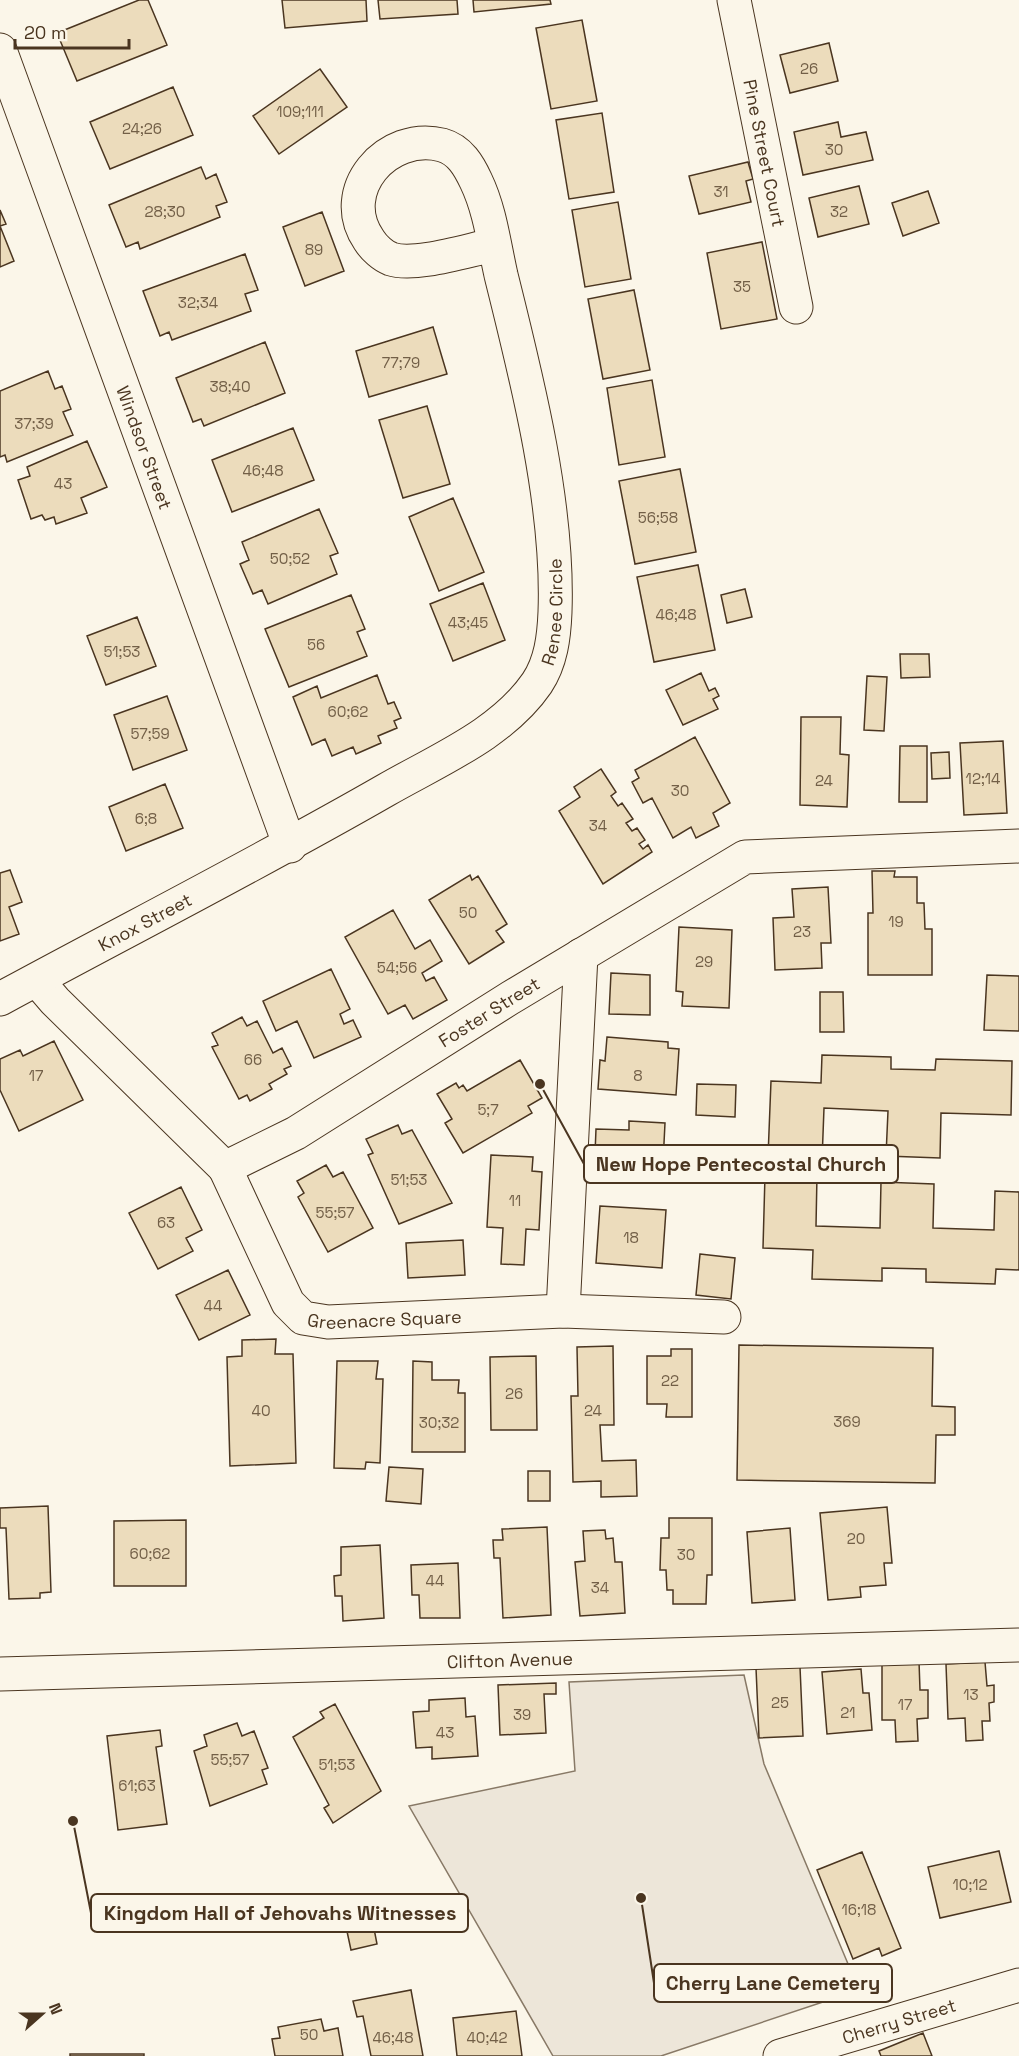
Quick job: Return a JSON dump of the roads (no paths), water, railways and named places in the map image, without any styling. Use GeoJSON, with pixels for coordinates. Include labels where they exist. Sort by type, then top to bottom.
{"type":"FeatureCollection","features":[{"type":"Feature","properties":{"kind":"street","name":"Pine Street Court"},"geometry":{"type":"LineString","coordinates":[[734,0],[796,307]]}},
{"type":"Feature","properties":{"kind":"street","name":"Windsor Street"},"geometry":{"type":"LineString","coordinates":[[0,50],[290,846]]}},
{"type":"Feature","properties":{"kind":"street","name":"Renee Circle"},"geometry":{"type":"LineString","coordinates":[[290,846],[484,733],[524,698],[546,666],[551,649],[555,615],[555,575],[550,526],[533,411],[494,245]]}},
{"type":"Feature","properties":{"kind":"street","name":"Knox Street"},"geometry":{"type":"LineString","coordinates":[[0,999],[290,846]]}},
{"type":"Feature","properties":{"kind":"street","name":"Foster Street"},"geometry":{"type":"LineString","coordinates":[[225,1168],[297,1133],[581,955],[745,857],[1019,846]]}},
{"type":"Feature","properties":{"kind":"street"},"geometry":{"type":"LineString","coordinates":[[563,1311],[581,955]]}},
{"type":"Feature","properties":{"kind":"street"},"geometry":{"type":"LineString","coordinates":[[37,980],[55,1001],[225,1168]]}},
{"type":"Feature","properties":{"kind":"street","name":"Greenacre Square"},"geometry":{"type":"LineString","coordinates":[[225,1168],[288,1303],[303,1318],[328,1322],[563,1311],[724,1317]]}},
{"type":"Feature","properties":{"kind":"street","name":"Clifton Avenue"},"geometry":{"type":"LineString","coordinates":[[0,1674],[1019,1645]]}},
{"type":"Feature","properties":{"kind":"street","name":"Cherry Street"},"geometry":{"type":"LineString","coordinates":[[780,2056],[1019,1985]]}},
{"type":"Feature","properties":{"kind":"place","name":"New Hope Pentecostal Church"},"geometry":{"type":"Point","coordinates":[540,1084]}},
{"type":"Feature","properties":{"kind":"place","name":"Kingdom Hall of Jehovahs Witnesses"},"geometry":{"type":"Point","coordinates":[73,1821]}},
{"type":"Feature","properties":{"kind":"place","name":"Cherry Lane Cemetery"},"geometry":{"type":"Point","coordinates":[641,1898]}}]}
